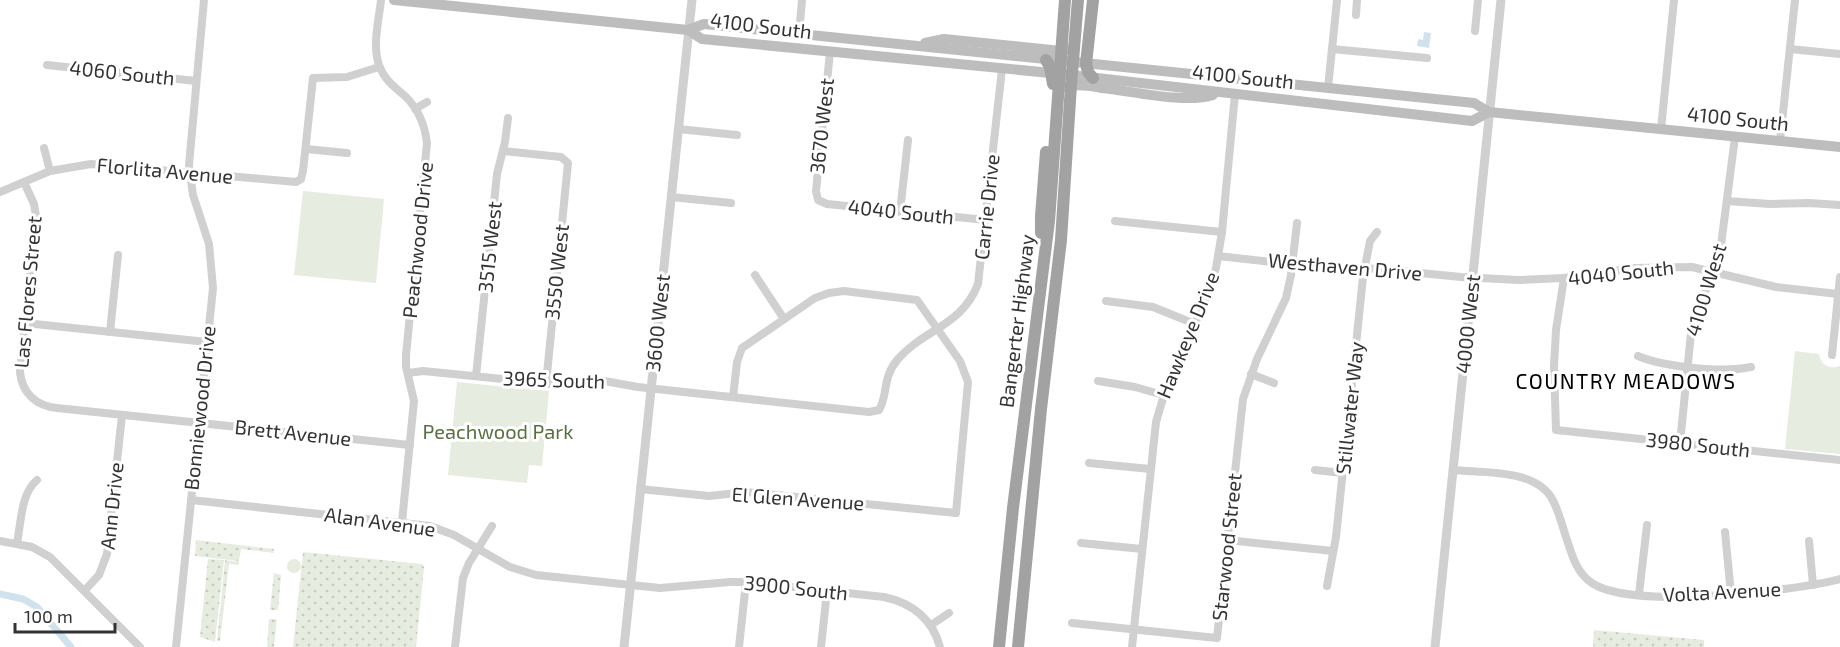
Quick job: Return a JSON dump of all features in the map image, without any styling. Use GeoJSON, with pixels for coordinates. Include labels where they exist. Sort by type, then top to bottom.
{"type":"FeatureCollection","features":[{"type":"Feature","properties":{"kind":"highway","name":"Bangerter Highway"},"geometry":{"type":"LineString","coordinates":[[1018,647],[1041,409],[1061,240],[1065,0]]}},
{"type":"Feature","properties":{"kind":"highway","name":"Bangerter Highway"},"geometry":{"type":"LineString","coordinates":[[999,647],[1017,473],[1045,255],[1058,97],[1078,0]]}},
{"type":"Feature","properties":{"kind":"highway"},"geometry":{"type":"LineString","coordinates":[[1092,0],[1086,64],[1093,78]]}},
{"type":"Feature","properties":{"kind":"highway"},"geometry":{"type":"LineString","coordinates":[[1041,409],[1036,395],[1050,274],[1041,239],[1041,216],[1065,67],[1046,60]]}},
{"type":"Feature","properties":{"kind":"main road"},"geometry":{"type":"LineString","coordinates":[[394,0],[435,2],[688,30]]}},
{"type":"Feature","properties":{"kind":"main road","name":"4100 South"},"geometry":{"type":"LineString","coordinates":[[688,30],[704,24],[1046,60]]}},
{"type":"Feature","properties":{"kind":"main road","name":"4100 South"},"geometry":{"type":"LineString","coordinates":[[688,30],[702,39],[777,47],[1002,69],[1086,64],[1474,103],[1489,112],[1840,147]]}},
{"type":"Feature","properties":{"kind":"main road"},"geometry":{"type":"LineString","coordinates":[[777,47],[802,42],[898,51],[944,39],[1186,98],[1206,98],[1234,88],[1248,87],[1377,100],[1400,95]]}},
{"type":"Feature","properties":{"kind":"main road","name":"4100 South"},"geometry":{"type":"LineString","coordinates":[[1065,67],[1093,78],[1472,121],[1489,112]]}},
{"type":"Feature","properties":{"kind":"street","name":"Bonniewood Drive"},"geometry":{"type":"LineString","coordinates":[[176,647],[213,288],[209,244],[193,195],[189,150],[204,0]]}},
{"type":"Feature","properties":{"kind":"street"},"geometry":{"type":"LineString","coordinates":[[347,153],[306,149],[313,78],[347,76],[379,67],[376,47],[381,0]]}},
{"type":"Feature","properties":{"kind":"street","name":"3600 West"},"geometry":{"type":"LineString","coordinates":[[624,647],[692,0]]}},
{"type":"Feature","properties":{"kind":"street"},"geometry":{"type":"LineString","coordinates":[[799,34],[802,0]]}},
{"type":"Feature","properties":{"kind":"street"},"geometry":{"type":"LineString","coordinates":[[1328,88],[1337,0]]}},
{"type":"Feature","properties":{"kind":"street"},"geometry":{"type":"LineString","coordinates":[[1356,15],[1357,0]]}},
{"type":"Feature","properties":{"kind":"street"},"geometry":{"type":"LineString","coordinates":[[1475,31],[1478,0]]}},
{"type":"Feature","properties":{"kind":"street","name":"4000 West"},"geometry":{"type":"LineString","coordinates":[[1435,647],[1501,0]]}},
{"type":"Feature","properties":{"kind":"street"},"geometry":{"type":"LineString","coordinates":[[1661,129],[1674,0]]}},
{"type":"Feature","properties":{"kind":"street"},"geometry":{"type":"LineString","coordinates":[[1780,141],[1795,0]]}},
{"type":"Feature","properties":{"kind":"street"},"geometry":{"type":"LineString","coordinates":[[1790,48],[1840,54]]}},
{"type":"Feature","properties":{"kind":"street"},"geometry":{"type":"LineString","coordinates":[[1332,49],[1427,58]]}},
{"type":"Feature","properties":{"kind":"street","name":"3670 West"},"geometry":{"type":"LineString","coordinates":[[818,200],[816,191],[830,52]]}},
{"type":"Feature","properties":{"kind":"street","name":"4060 South"},"geometry":{"type":"LineString","coordinates":[[48,65],[196,81]]}},
{"type":"Feature","properties":{"kind":"street","name":"Peachwood Drive"},"geometry":{"type":"LineString","coordinates":[[379,67],[388,82],[408,99],[415,109],[423,126],[427,149],[406,355],[414,401],[402,522]]}},
{"type":"Feature","properties":{"kind":"street","name":"Carrie Drive"},"geometry":{"type":"LineString","coordinates":[[879,410],[887,377],[895,362],[961,312],[976,289],[980,272],[1002,69]]}},
{"type":"Feature","properties":{"kind":"street","name":"Hawkeye Drive"},"geometry":{"type":"LineString","coordinates":[[1132,647],[1154,430],[1171,373],[1210,287],[1218,256],[1235,93]]}},
{"type":"Feature","properties":{"kind":"street"},"geometry":{"type":"LineString","coordinates":[[415,109],[427,102]]}},
{"type":"Feature","properties":{"kind":"street","name":"3515 West"},"geometry":{"type":"LineString","coordinates":[[476,376],[497,174],[508,118]]}},
{"type":"Feature","properties":{"kind":"street"},"geometry":{"type":"LineString","coordinates":[[678,129],[737,135]]}},
{"type":"Feature","properties":{"kind":"street","name":"4100 West"},"geometry":{"type":"LineString","coordinates":[[1680,443],[1692,323],[1714,271],[1721,245],[1735,137]]}},
{"type":"Feature","properties":{"kind":"street"},"geometry":{"type":"LineString","coordinates":[[900,212],[908,140]]}},
{"type":"Feature","properties":{"kind":"street"},"geometry":{"type":"LineString","coordinates":[[44,148],[50,171]]}},
{"type":"Feature","properties":{"kind":"street","name":"Florlita Avenue"},"geometry":{"type":"LineString","coordinates":[[0,192],[50,171],[98,164],[299,181],[303,174],[306,149]]}},
{"type":"Feature","properties":{"kind":"street","name":"3550 West"},"geometry":{"type":"LineString","coordinates":[[503,151],[558,156],[566,160],[568,170],[546,384]]}},
{"type":"Feature","properties":{"kind":"street","name":"Las Flores Street"},"geometry":{"type":"LineString","coordinates":[[24,182],[34,204],[36,216],[20,377],[24,387],[35,400]]}},
{"type":"Feature","properties":{"kind":"street"},"geometry":{"type":"LineString","coordinates":[[671,197],[731,203]]}},
{"type":"Feature","properties":{"kind":"street","name":"4040 South"},"geometry":{"type":"LineString","coordinates":[[818,200],[827,204],[986,220]]}},
{"type":"Feature","properties":{"kind":"street"},"geometry":{"type":"LineString","coordinates":[[1727,201],[1840,205]]}},
{"type":"Feature","properties":{"kind":"street"},"geometry":{"type":"LineString","coordinates":[[1114,221],[1221,232]]}},
{"type":"Feature","properties":{"kind":"street","name":"Starwood Street"},"geometry":{"type":"LineString","coordinates":[[1134,630],[1217,638],[1241,408],[1251,374],[1283,305],[1290,284],[1297,223]]}},
{"type":"Feature","properties":{"kind":"street","name":"Stillwater Way"},"geometry":{"type":"LineString","coordinates":[[1327,586],[1343,473],[1365,268],[1370,241],[1377,232]]}},
{"type":"Feature","properties":{"kind":"street"},"geometry":{"type":"LineString","coordinates":[[110,332],[118,255]]}},
{"type":"Feature","properties":{"kind":"street","name":"Westhaven Drive"},"geometry":{"type":"LineString","coordinates":[[1218,256],[1292,264],[1473,277]]}},
{"type":"Feature","properties":{"kind":"street","name":"4040 South"},"geometry":{"type":"LineString","coordinates":[[1473,277],[1518,280],[1564,278],[1635,268],[1692,267],[1776,287],[1838,294]]}},
{"type":"Feature","properties":{"kind":"street"},"geometry":{"type":"LineString","coordinates":[[755,275],[784,319]]}},
{"type":"Feature","properties":{"kind":"street"},"geometry":{"type":"LineString","coordinates":[[1832,355],[1840,277]]}},
{"type":"Feature","properties":{"kind":"street","name":"3980 South"},"geometry":{"type":"LineString","coordinates":[[1564,278],[1556,330],[1554,366],[1556,430],[1840,460]]}},
{"type":"Feature","properties":{"kind":"street"},"geometry":{"type":"LineString","coordinates":[[734,397],[740,351],[749,342],[819,296],[835,292],[850,292],[915,299],[920,302],[938,329]]}},
{"type":"Feature","properties":{"kind":"street"},"geometry":{"type":"LineString","coordinates":[[1106,301],[1153,308],[1195,324]]}},
{"type":"Feature","properties":{"kind":"street"},"geometry":{"type":"LineString","coordinates":[[25,323],[207,342]]}},
{"type":"Feature","properties":{"kind":"street","name":"El Glen Avenue"},"geometry":{"type":"LineString","coordinates":[[640,489],[709,495],[742,491],[956,513],[969,388],[963,366],[938,329]]}},
{"type":"Feature","properties":{"kind":"street"},"geometry":{"type":"LineString","coordinates":[[1638,356],[1653,362],[1688,366],[1735,370],[1751,367]]}},
{"type":"Feature","properties":{"kind":"street","name":"3965 South"},"geometry":{"type":"LineString","coordinates":[[408,373],[420,370],[546,384],[589,378],[651,388],[869,412],[879,410]]}},
{"type":"Feature","properties":{"kind":"street"},"geometry":{"type":"LineString","coordinates":[[1251,374],[1274,383]]}},
{"type":"Feature","properties":{"kind":"street"},"geometry":{"type":"LineString","coordinates":[[1098,381],[1163,395]]}},
{"type":"Feature","properties":{"kind":"street","name":"Brett Avenue"},"geometry":{"type":"LineString","coordinates":[[35,400],[52,408],[410,445]]}},
{"type":"Feature","properties":{"kind":"street","name":"Ann Drive"},"geometry":{"type":"LineString","coordinates":[[85,590],[99,575],[107,554],[122,415]]}},
{"type":"Feature","properties":{"kind":"street"},"geometry":{"type":"LineString","coordinates":[[1089,463],[1150,469]]}},
{"type":"Feature","properties":{"kind":"street"},"geometry":{"type":"LineString","coordinates":[[1315,470],[1343,473]]}},
{"type":"Feature","properties":{"kind":"street","name":"Volta Avenue"},"geometry":{"type":"LineString","coordinates":[[1453,470],[1520,477],[1539,485],[1553,502],[1573,559],[1582,574],[1592,584],[1604,590],[1690,598],[1813,585],[1840,579]]}},
{"type":"Feature","properties":{"kind":"street"},"geometry":{"type":"LineString","coordinates":[[17,543],[27,493],[37,480]]}},
{"type":"Feature","properties":{"kind":"street","name":"Alan Avenue"},"geometry":{"type":"LineString","coordinates":[[191,500],[402,522],[443,529],[510,567],[528,573],[630,585]]}},
{"type":"Feature","properties":{"kind":"street"},"geometry":{"type":"LineString","coordinates":[[1639,594],[1647,525]]}},
{"type":"Feature","properties":{"kind":"street"},"geometry":{"type":"LineString","coordinates":[[455,647],[463,578],[492,526]]}},
{"type":"Feature","properties":{"kind":"street"},"geometry":{"type":"LineString","coordinates":[[1725,532],[1731,594]]}},
{"type":"Feature","properties":{"kind":"street"},"geometry":{"type":"LineString","coordinates":[[1227,540],[1333,551]]}},
{"type":"Feature","properties":{"kind":"street"},"geometry":{"type":"LineString","coordinates":[[0,541],[32,547],[50,557],[140,647]]}},
{"type":"Feature","properties":{"kind":"street"},"geometry":{"type":"LineString","coordinates":[[1809,541],[1813,585]]}},
{"type":"Feature","properties":{"kind":"street"},"geometry":{"type":"LineString","coordinates":[[1081,543],[1142,549]]}},
{"type":"Feature","properties":{"kind":"street","name":"3900 South"},"geometry":{"type":"LineString","coordinates":[[630,585],[671,588],[723,582],[746,582],[884,597],[898,600],[917,610],[931,625]]}},
{"type":"Feature","properties":{"kind":"street"},"geometry":{"type":"LineString","coordinates":[[739,647],[746,582]]}},
{"type":"Feature","properties":{"kind":"street"},"geometry":{"type":"LineString","coordinates":[[821,647],[827,591]]}},
{"type":"Feature","properties":{"kind":"street"},"geometry":{"type":"LineString","coordinates":[[940,647],[931,625],[949,613]]}},
{"type":"Feature","properties":{"kind":"street"},"geometry":{"type":"LineString","coordinates":[[1072,623],[1134,630]]}},
{"type":"Feature","properties":{"kind":"green space"},"geometry":{"type":"Polygon","coordinates":[[[303,191],[384,199],[376,283],[294,275],[303,191]]]}},
{"type":"Feature","properties":{"kind":"green space"},"geometry":{"type":"Polygon","coordinates":[[[1795,351],[1819,354],[1826,366],[1840,366],[1840,454],[1785,449],[1795,351]]]}},
{"type":"Feature","properties":{"kind":"green space","name":"Peachwood Park"},"geometry":{"type":"Polygon","coordinates":[[[457,382],[549,391],[542,466],[529,465],[527,483],[448,475],[457,382]]]}},
{"type":"Feature","properties":{"kind":"green space"},"geometry":{"type":"Polygon","coordinates":[[[196,540],[274,549],[274,553],[241,549],[239,561],[195,556],[196,540]]]}},
{"type":"Feature","properties":{"kind":"green space"},"geometry":{"type":"Polygon","coordinates":[[[303,552],[422,564],[424,567],[416,647],[293,647],[303,552]]]}},
{"type":"Feature","properties":{"kind":"green space"},"geometry":{"type":"Polygon","coordinates":[[[208,559],[224,560],[215,642],[200,637],[208,559]]]}},
{"type":"Feature","properties":{"kind":"green space"},"geometry":{"type":"Polygon","coordinates":[[[291,559],[297,559],[301,566],[297,573],[291,573],[287,569],[287,563],[291,559]]]}},
{"type":"Feature","properties":{"kind":"green space"},"geometry":{"type":"Polygon","coordinates":[[[225,560],[239,562],[239,565],[229,564],[220,641],[217,641],[225,560]]]}},
{"type":"Feature","properties":{"kind":"green space"},"geometry":{"type":"Polygon","coordinates":[[[274,573],[281,575],[278,610],[270,610],[274,573]]]}},
{"type":"Feature","properties":{"kind":"green space"},"geometry":{"type":"Polygon","coordinates":[[[269,619],[277,619],[274,647],[267,647],[269,619]]]}},
{"type":"Feature","properties":{"kind":"green space"},"geometry":{"type":"Polygon","coordinates":[[[1594,630],[1704,640],[1704,647],[1593,647],[1594,630]]]}},
{"type":"Feature","properties":{"kind":"water"},"geometry":{"type":"Polygon","coordinates":[[[1424,32],[1431,33],[1429,48],[1417,46],[1418,39],[1423,40],[1424,32]]]}},
{"type":"Feature","properties":{"kind":"waterway"},"geometry":{"type":"LineString","coordinates":[[0,594],[23,599],[37,607],[71,647]]}},
{"type":"Feature","properties":{"kind":"district","name":"COUNTRY MEADOWS"},"geometry":{"type":"Point","coordinates":[1626,382]}}]}
